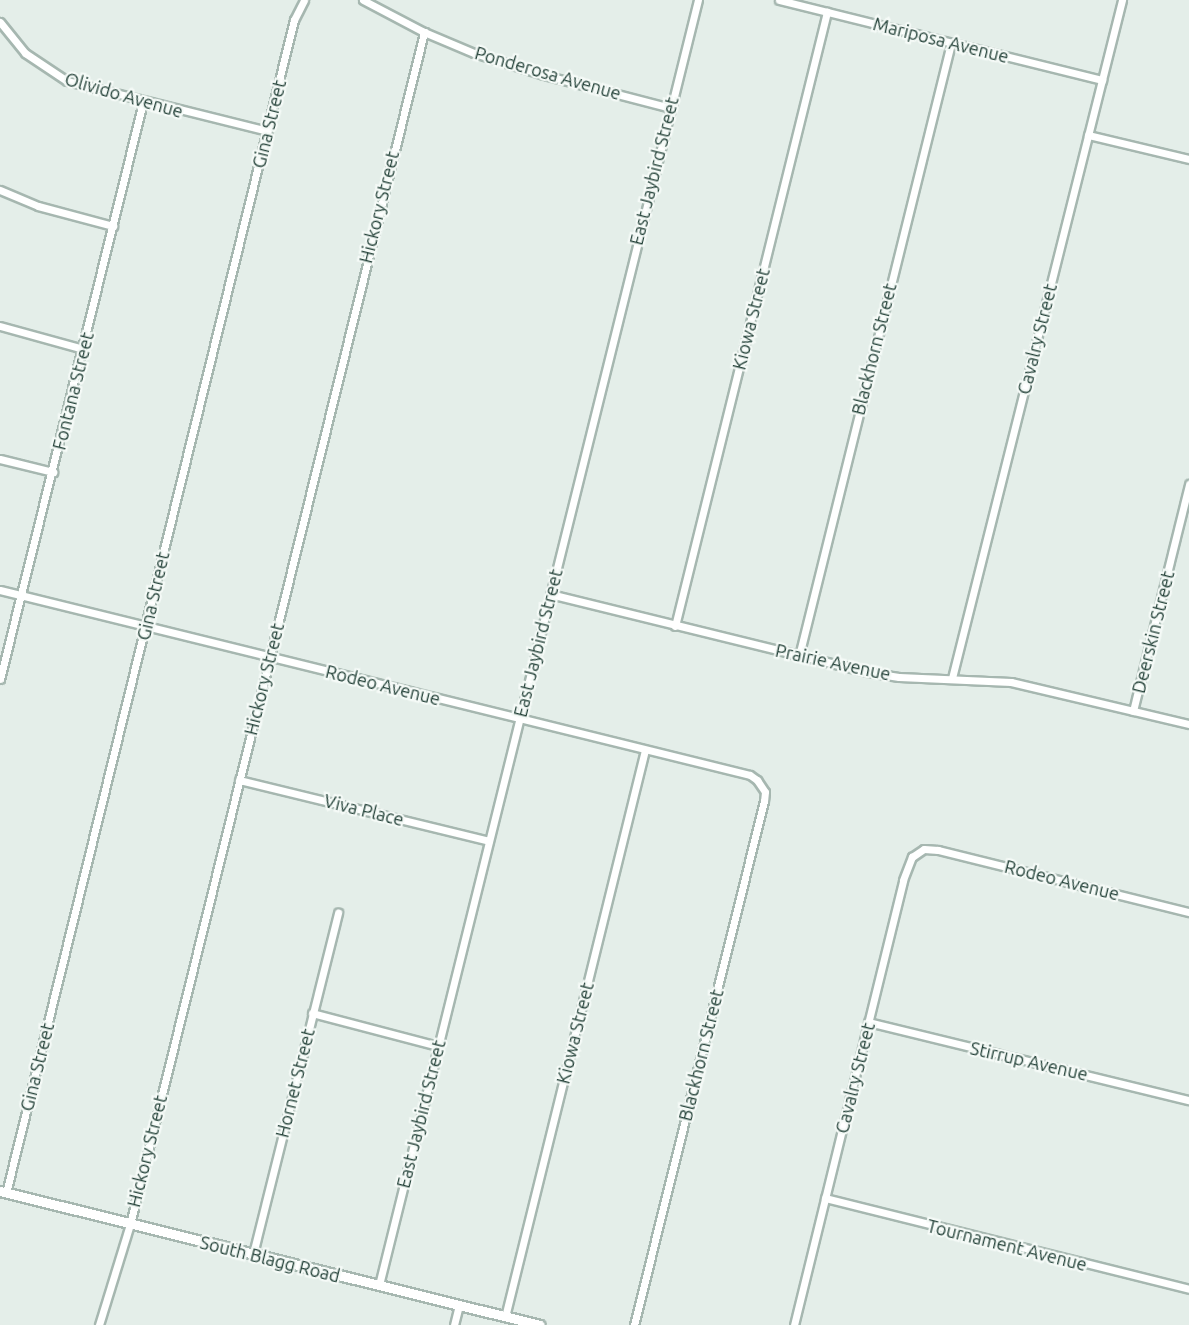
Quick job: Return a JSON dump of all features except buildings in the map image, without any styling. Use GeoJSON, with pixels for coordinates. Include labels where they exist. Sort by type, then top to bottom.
{"type":"FeatureCollection","features":[{"type":"Feature","properties":{"kind":"main road","name":"South Blagg Road"},"geometry":{"type":"LineString","coordinates":[[3,1192],[540,1325]]}},
{"type":"Feature","properties":{"kind":"street","name":"Gina Street"},"geometry":{"type":"LineString","coordinates":[[3,1192],[294,20],[304,0]]}},
{"type":"Feature","properties":{"kind":"street","name":"Ponderosa Avenue"},"geometry":{"type":"LineString","coordinates":[[363,0],[424,32],[509,65],[670,108]]}},
{"type":"Feature","properties":{"kind":"street","name":"East Jaybird Street"},"geometry":{"type":"LineString","coordinates":[[379,1285],[698,0]]}},
{"type":"Feature","properties":{"kind":"street","name":"Mariposa Avenue"},"geometry":{"type":"LineString","coordinates":[[779,0],[1102,80]]}},
{"type":"Feature","properties":{"kind":"street","name":"Cavalry Street"},"geometry":{"type":"LineString","coordinates":[[952,678],[1122,0]]}},
{"type":"Feature","properties":{"kind":"street","name":"Kiowa Street"},"geometry":{"type":"LineString","coordinates":[[675,626],[827,12]]}},
{"type":"Feature","properties":{"kind":"street","name":"Olivido Avenue"},"geometry":{"type":"LineString","coordinates":[[0,22],[25,53],[52,74],[85,87],[268,131]]}},
{"type":"Feature","properties":{"kind":"street","name":"Hickory Street"},"geometry":{"type":"LineString","coordinates":[[99,1325],[112,1290],[130,1224],[424,32]]}},
{"type":"Feature","properties":{"kind":"street","name":"Blackhorn Street"},"geometry":{"type":"LineString","coordinates":[[799,656],[951,43]]}},
{"type":"Feature","properties":{"kind":"street","name":"Fontana Street"},"geometry":{"type":"LineString","coordinates":[[0,679],[143,102]]}},
{"type":"Feature","properties":{"kind":"street"},"geometry":{"type":"LineString","coordinates":[[1088,135],[1189,159]]}},
{"type":"Feature","properties":{"kind":"street"},"geometry":{"type":"LineString","coordinates":[[0,190],[38,206],[113,226]]}},
{"type":"Feature","properties":{"kind":"street"},"geometry":{"type":"LineString","coordinates":[[0,326],[83,349]]}},
{"type":"Feature","properties":{"kind":"street"},"geometry":{"type":"LineString","coordinates":[[0,459],[53,472]]}},
{"type":"Feature","properties":{"kind":"street","name":"Deerskin Street"},"geometry":{"type":"LineString","coordinates":[[1133,711],[1189,484]]}},
{"type":"Feature","properties":{"kind":"street","name":"Rodeo Avenue"},"geometry":{"type":"LineString","coordinates":[[0,590],[750,775],[762,785]]}},
{"type":"Feature","properties":{"kind":"street","name":"Prairie Avenue"},"geometry":{"type":"LineString","coordinates":[[550,594],[867,672],[899,677],[952,678],[1032,686],[1189,724]]}},
{"type":"Feature","properties":{"kind":"street","name":"Kiowa Street"},"geometry":{"type":"LineString","coordinates":[[506,1317],[645,750]]}},
{"type":"Feature","properties":{"kind":"street","name":"Viva Place"},"geometry":{"type":"LineString","coordinates":[[239,780],[489,841]]}},
{"type":"Feature","properties":{"kind":"street","name":"Blackhorn Street"},"geometry":{"type":"LineString","coordinates":[[634,1325],[764,801],[762,785]]}},
{"type":"Feature","properties":{"kind":"street","name":"Cavalry Street"},"geometry":{"type":"LineString","coordinates":[[794,1325],[908,864],[918,852],[934,849]]}},
{"type":"Feature","properties":{"kind":"street","name":"Rodeo Avenue"},"geometry":{"type":"LineString","coordinates":[[934,849],[1189,912]]}},
{"type":"Feature","properties":{"kind":"street","name":"Hornet Street"},"geometry":{"type":"LineString","coordinates":[[253,1254],[338,912]]}},
{"type":"Feature","properties":{"kind":"street"},"geometry":{"type":"LineString","coordinates":[[312,1013],[438,1046]]}},
{"type":"Feature","properties":{"kind":"street","name":"Stirrup Avenue"},"geometry":{"type":"LineString","coordinates":[[868,1022],[1189,1100]]}},
{"type":"Feature","properties":{"kind":"street","name":"Tournament Avenue"},"geometry":{"type":"LineString","coordinates":[[825,1198],[1189,1289]]}},
{"type":"Feature","properties":{"kind":"street"},"geometry":{"type":"LineString","coordinates":[[454,1325],[459,1305]]}}]}
